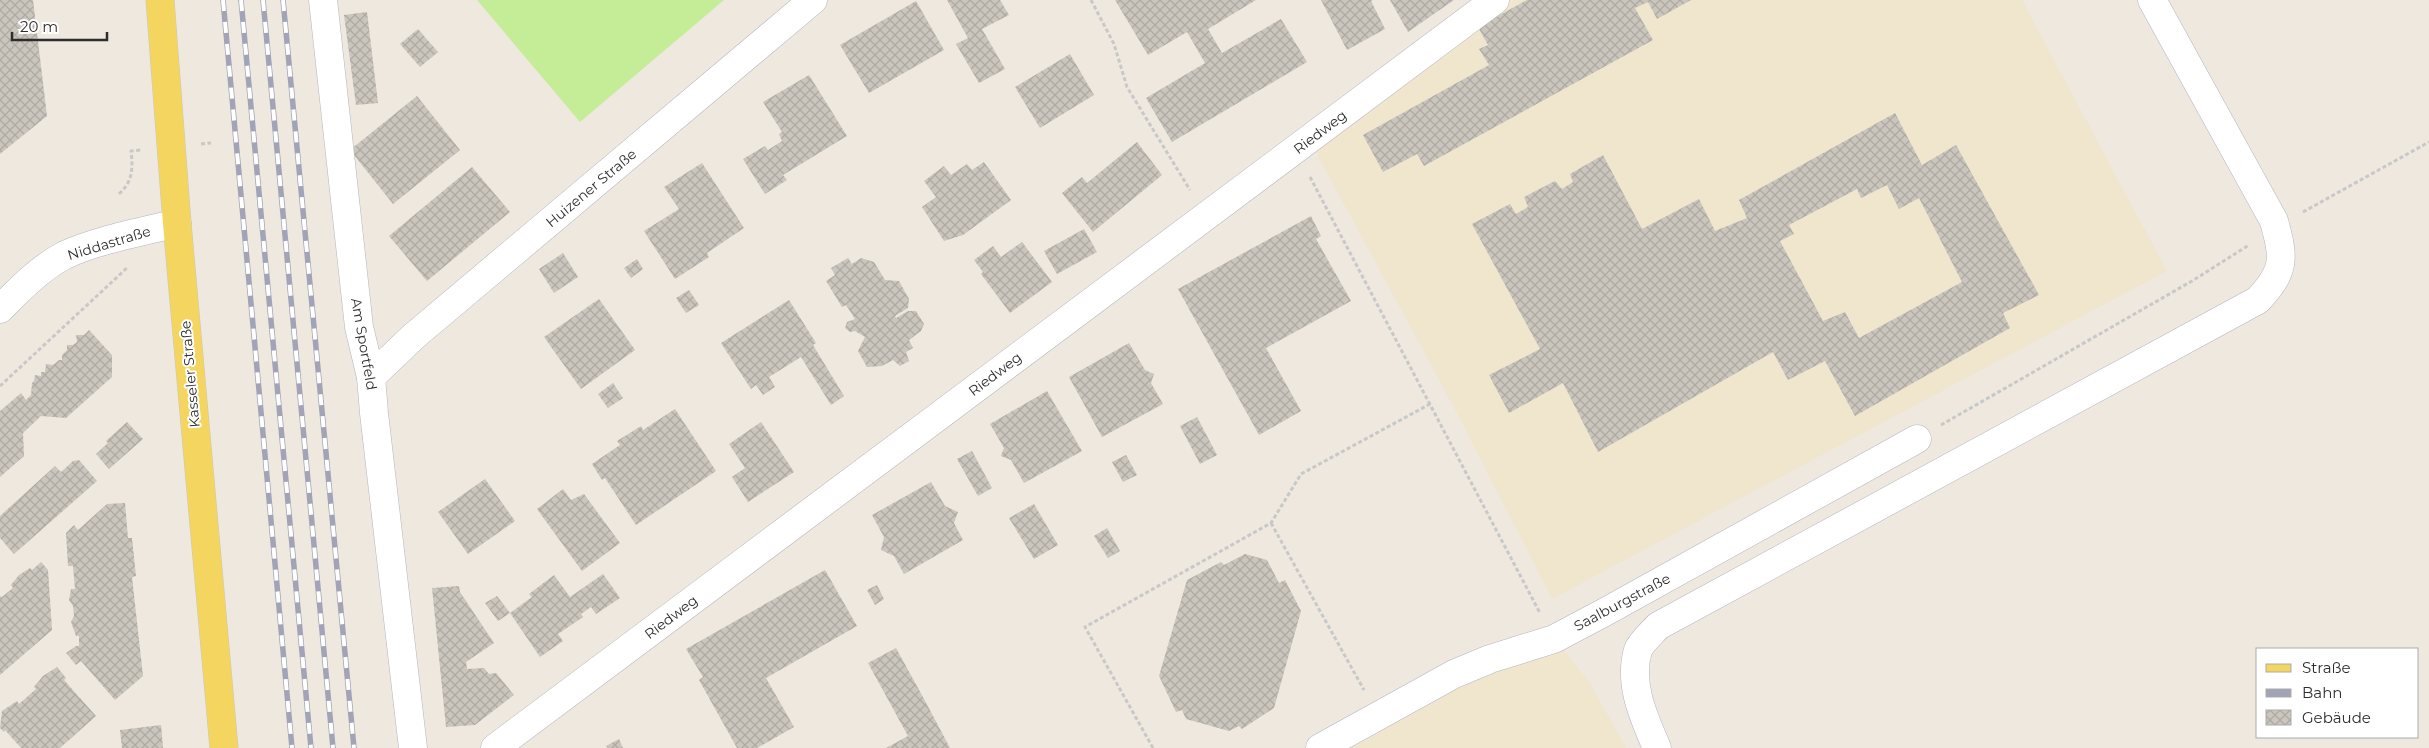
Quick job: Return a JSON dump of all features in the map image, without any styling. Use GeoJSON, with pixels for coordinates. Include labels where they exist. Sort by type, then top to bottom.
{"type":"FeatureCollection","features":[{"type":"Feature","properties":{"kind":"main road","name":"Kasseler Straße"},"geometry":{"type":"LineString","coordinates":[[160,0],[176,222],[224,748]]}},
{"type":"Feature","properties":{"kind":"street","name":"Am Sportfeld"},"geometry":{"type":"LineString","coordinates":[[323,0],[359,327],[371,377],[413,748]]}},
{"type":"Feature","properties":{"kind":"street","name":"Huizener Straße"},"geometry":{"type":"LineString","coordinates":[[371,377],[414,336],[813,0]]}},
{"type":"Feature","properties":{"kind":"street","name":"Riedweg"},"geometry":{"type":"LineString","coordinates":[[495,748],[1495,0]]}},
{"type":"Feature","properties":{"kind":"street"},"geometry":{"type":"LineString","coordinates":[[1658,748],[1641,710],[1634,674],[1639,648],[1658,626],[2258,300],[2274,283],[2282,260],[2281,243],[2276,228],[2152,0]]}},
{"type":"Feature","properties":{"kind":"street","name":"Niddastraße"},"geometry":{"type":"LineString","coordinates":[[0,309],[30,280],[65,255],[176,222]]}},
{"type":"Feature","properties":{"kind":"street","name":"Saalburgstraße"},"geometry":{"type":"LineString","coordinates":[[1320,748],[1454,674],[1490,659],[1554,639],[1917,439]]}},
{"type":"Feature","properties":{"kind":"path"},"geometry":{"type":"LineString","coordinates":[[1091,0],[1114,44],[1127,87],[1207,216]]}},
{"type":"Feature","properties":{"kind":"path"},"geometry":{"type":"LineString","coordinates":[[1917,439],[2192,281],[2276,228],[2429,142]]}},
{"type":"Feature","properties":{"kind":"path"},"geometry":{"type":"LineString","coordinates":[[1295,150],[1554,639]]}},
{"type":"Feature","properties":{"kind":"path"},"geometry":{"type":"LineString","coordinates":[[0,386],[130,265]]}},
{"type":"Feature","properties":{"kind":"path"},"geometry":{"type":"LineString","coordinates":[[1153,748],[1085,627],[1271,523],[1301,474],[1430,404]]}},
{"type":"Feature","properties":{"kind":"path"},"geometry":{"type":"LineString","coordinates":[[1271,523],[1378,716]]}},
{"type":"Feature","properties":{"kind":"shaded area"},"geometry":{"type":"Polygon","coordinates":[[[1514,0],[2022,0],[2167,271],[1552,599],[1452,404],[1315,151],[1514,0]]]}},
{"type":"Feature","properties":{"kind":"shaded area"},"geometry":{"type":"Polygon","coordinates":[[[1563,649],[1590,683],[1626,748],[1351,748],[1459,685],[1492,671],[1563,649]]]}},
{"type":"Feature","properties":{"kind":"green space"},"geometry":{"type":"Polygon","coordinates":[[[477,0],[724,0],[580,122],[477,0]]]}},
{"type":"Feature","properties":{"kind":"building"},"geometry":{"type":"Polygon","coordinates":[[[0,0],[33,0],[47,116],[0,154],[0,0]]]}},
{"type":"Feature","properties":{"kind":"building"},"geometry":{"type":"Polygon","coordinates":[[[947,0],[1000,0],[1009,15],[982,29],[1005,69],[979,83],[956,44],[968,38],[947,0]]]}},
{"type":"Feature","properties":{"kind":"building"},"geometry":{"type":"Polygon","coordinates":[[[1115,0],[1256,0],[1208,29],[1222,53],[1281,19],[1307,62],[1172,142],[1146,98],[1205,63],[1187,32],[1148,55],[1115,0]]]}},
{"type":"Feature","properties":{"kind":"building"},"geometry":{"type":"Polygon","coordinates":[[[1321,0],[1373,0],[1371,1],[1385,29],[1347,50],[1321,0]]]}},
{"type":"Feature","properties":{"kind":"building"},"geometry":{"type":"Polygon","coordinates":[[[1390,0],[1454,0],[1408,32],[1390,0]]]}},
{"type":"Feature","properties":{"kind":"building"},"geometry":{"type":"Polygon","coordinates":[[[1527,0],[1691,0],[1657,19],[1648,2],[1635,8],[1653,40],[1424,166],[1417,154],[1383,172],[1363,135],[1489,65],[1479,49],[1488,45],[1478,27],[1527,0]]]}},
{"type":"Feature","properties":{"kind":"building"},"geometry":{"type":"Polygon","coordinates":[[[916,1],[944,50],[869,93],[840,45],[916,1]]]}},
{"type":"Feature","properties":{"kind":"building"},"geometry":{"type":"Polygon","coordinates":[[[367,12],[378,103],[356,105],[344,15],[367,12]]]}},
{"type":"Feature","properties":{"kind":"building"},"geometry":{"type":"Polygon","coordinates":[[[418,29],[438,52],[420,67],[400,44],[418,29]]]}},
{"type":"Feature","properties":{"kind":"building"},"geometry":{"type":"Polygon","coordinates":[[[1070,54],[1094,95],[1040,128],[1015,87],[1070,54]]]}},
{"type":"Feature","properties":{"kind":"building"},"geometry":{"type":"Polygon","coordinates":[[[809,75],[847,136],[783,175],[787,180],[765,194],[743,159],[765,146],[768,150],[782,141],[779,134],[782,132],[763,102],[809,75]]]}},
{"type":"Feature","properties":{"kind":"building"},"geometry":{"type":"Polygon","coordinates":[[[417,96],[460,150],[393,204],[350,150],[417,96]]]}},
{"type":"Feature","properties":{"kind":"building"},"geometry":{"type":"Polygon","coordinates":[[[1895,113],[1922,165],[1956,145],[2039,295],[2003,313],[2010,328],[1855,416],[1825,361],[1788,380],[1773,352],[1598,452],[1563,383],[1509,413],[1489,375],[1540,349],[1472,224],[1510,204],[1516,214],[1528,207],[1524,197],[1555,181],[1562,189],[1573,182],[1570,174],[1603,155],[1642,229],[1699,199],[1715,231],[1747,218],[1739,200],[1895,113]],[[1887,185],[1861,198],[1857,189],[1789,225],[1794,234],[1780,241],[1823,321],[1845,312],[1859,338],[1962,282],[1919,198],[1899,209],[1887,185]]]}},
{"type":"Feature","properties":{"kind":"building"},"geometry":{"type":"Polygon","coordinates":[[[1137,142],[1162,175],[1093,232],[1062,193],[1082,177],[1087,183],[1137,142]]]}},
{"type":"Feature","properties":{"kind":"building"},"geometry":{"type":"Polygon","coordinates":[[[984,162],[1011,200],[963,235],[944,241],[922,207],[936,197],[924,181],[944,166],[951,175],[967,164],[972,170],[984,162]]]}},
{"type":"Feature","properties":{"kind":"building"},"geometry":{"type":"Polygon","coordinates":[[[702,163],[744,228],[707,253],[709,257],[675,279],[644,231],[679,209],[664,187],[702,163]]]}},
{"type":"Feature","properties":{"kind":"building"},"geometry":{"type":"Polygon","coordinates":[[[472,167],[510,212],[427,281],[389,236],[472,167]]]}},
{"type":"Feature","properties":{"kind":"building"},"geometry":{"type":"Polygon","coordinates":[[[1311,216],[1321,236],[1316,239],[1351,301],[1266,348],[1301,411],[1259,435],[1178,289],[1311,216]]]}},
{"type":"Feature","properties":{"kind":"building"},"geometry":{"type":"Polygon","coordinates":[[[1084,229],[1097,252],[1057,274],[1044,251],[1084,229]]]}},
{"type":"Feature","properties":{"kind":"building"},"geometry":{"type":"Polygon","coordinates":[[[1022,242],[1052,282],[1010,313],[981,274],[983,272],[974,260],[993,246],[1001,257],[1022,242]]]}},
{"type":"Feature","properties":{"kind":"building"},"geometry":{"type":"Polygon","coordinates":[[[563,253],[578,277],[554,293],[539,269],[563,253]]]}},
{"type":"Feature","properties":{"kind":"building"},"geometry":{"type":"Polygon","coordinates":[[[848,258],[852,264],[861,258],[874,262],[885,280],[899,281],[909,299],[908,308],[895,316],[896,318],[908,311],[916,311],[924,324],[921,331],[909,340],[913,348],[906,352],[909,361],[900,366],[893,360],[882,366],[867,367],[858,351],[865,337],[855,331],[850,332],[845,328],[847,322],[855,319],[846,305],[842,307],[826,281],[835,275],[831,268],[848,258]]]}},
{"type":"Feature","properties":{"kind":"building"},"geometry":{"type":"Polygon","coordinates":[[[637,259],[643,269],[631,278],[624,268],[637,259]]]}},
{"type":"Feature","properties":{"kind":"building"},"geometry":{"type":"Polygon","coordinates":[[[689,290],[699,305],[686,313],[676,298],[689,290]]]}},
{"type":"Feature","properties":{"kind":"building"},"geometry":{"type":"Polygon","coordinates":[[[599,299],[635,350],[581,389],[544,337],[599,299]]]}},
{"type":"Feature","properties":{"kind":"building"},"geometry":{"type":"Polygon","coordinates":[[[789,300],[816,343],[813,345],[844,396],[831,405],[801,357],[769,377],[775,387],[763,395],[756,385],[751,389],[721,343],[789,300]]]}},
{"type":"Feature","properties":{"kind":"building"},"geometry":{"type":"Polygon","coordinates":[[[89,330],[112,355],[112,377],[66,418],[41,416],[23,433],[24,456],[0,477],[0,411],[21,393],[26,400],[31,395],[35,375],[41,376],[41,372],[45,372],[46,364],[53,365],[62,360],[62,355],[67,350],[67,345],[73,345],[77,342],[76,335],[84,335],[89,330]]]}},
{"type":"Feature","properties":{"kind":"building"},"geometry":{"type":"Polygon","coordinates":[[[1129,343],[1145,370],[1154,374],[1151,383],[1163,404],[1102,437],[1069,377],[1129,343]]]}},
{"type":"Feature","properties":{"kind":"building"},"geometry":{"type":"Polygon","coordinates":[[[613,383],[623,398],[608,408],[598,394],[613,383]]]}},
{"type":"Feature","properties":{"kind":"building"},"geometry":{"type":"Polygon","coordinates":[[[1047,391],[1082,451],[1024,483],[1011,460],[1001,456],[1004,448],[990,424],[1047,391]]]}},
{"type":"Feature","properties":{"kind":"building"},"geometry":{"type":"Polygon","coordinates":[[[675,409],[716,471],[636,525],[605,478],[602,480],[592,464],[620,445],[617,441],[641,426],[643,430],[675,409]]]}},
{"type":"Feature","properties":{"kind":"building"},"geometry":{"type":"Polygon","coordinates":[[[1197,417],[1217,455],[1200,464],[1180,426],[1197,417]]]}},
{"type":"Feature","properties":{"kind":"building"},"geometry":{"type":"Polygon","coordinates":[[[127,422],[143,439],[109,469],[96,454],[108,443],[106,441],[127,422]]]}},
{"type":"Feature","properties":{"kind":"building"},"geometry":{"type":"Polygon","coordinates":[[[761,422],[794,472],[748,502],[732,477],[745,468],[729,444],[761,422]]]}},
{"type":"Feature","properties":{"kind":"building"},"geometry":{"type":"Polygon","coordinates":[[[972,451],[992,488],[978,496],[957,459],[972,451]]]}},
{"type":"Feature","properties":{"kind":"building"},"geometry":{"type":"Polygon","coordinates":[[[1126,455],[1137,475],[1123,482],[1112,462],[1126,455]]]}},
{"type":"Feature","properties":{"kind":"building"},"geometry":{"type":"Polygon","coordinates":[[[79,460],[97,481],[14,554],[0,538],[0,516],[55,466],[61,472],[73,461],[79,460]]]}},
{"type":"Feature","properties":{"kind":"building"},"geometry":{"type":"Polygon","coordinates":[[[485,479],[515,521],[468,554],[438,512],[485,479]]]}},
{"type":"Feature","properties":{"kind":"building"},"geometry":{"type":"Polygon","coordinates":[[[931,482],[945,506],[958,512],[954,523],[963,540],[904,574],[894,556],[881,550],[884,537],[872,515],[931,482]]]}},
{"type":"Feature","properties":{"kind":"building"},"geometry":{"type":"Polygon","coordinates":[[[563,489],[571,500],[584,494],[620,543],[582,571],[537,509],[563,489]]]}},
{"type":"Feature","properties":{"kind":"building"},"geometry":{"type":"Polygon","coordinates":[[[125,503],[128,538],[132,538],[136,576],[132,577],[143,676],[115,700],[81,661],[76,665],[66,653],[79,646],[79,636],[76,636],[71,622],[74,616],[73,606],[69,600],[71,589],[75,589],[73,566],[68,566],[66,533],[74,525],[78,530],[107,504],[125,503]]]}},
{"type":"Feature","properties":{"kind":"building"},"geometry":{"type":"Polygon","coordinates":[[[1034,504],[1058,545],[1034,559],[1009,518],[1034,504]]]}},
{"type":"Feature","properties":{"kind":"building"},"geometry":{"type":"Polygon","coordinates":[[[1107,528],[1120,551],[1108,558],[1094,536],[1107,528]]]}},
{"type":"Feature","properties":{"kind":"building"},"geometry":{"type":"Polygon","coordinates":[[[1245,554],[1267,560],[1279,583],[1285,580],[1301,611],[1274,708],[1242,729],[1239,726],[1229,731],[1186,719],[1182,710],[1176,712],[1159,676],[1187,580],[1221,562],[1224,565],[1245,554]]]}},
{"type":"Feature","properties":{"kind":"building"},"geometry":{"type":"Polygon","coordinates":[[[41,562],[48,570],[52,630],[0,675],[0,596],[2,597],[13,588],[11,585],[19,575],[30,568],[32,570],[41,562]]]}},
{"type":"Feature","properties":{"kind":"building"},"geometry":{"type":"Polygon","coordinates":[[[825,570],[857,626],[766,678],[794,727],[757,748],[737,748],[699,680],[703,677],[686,649],[825,570]]]}},
{"type":"Feature","properties":{"kind":"building"},"geometry":{"type":"Polygon","coordinates":[[[603,574],[620,598],[596,614],[591,607],[581,614],[583,617],[558,634],[563,641],[540,657],[510,613],[532,597],[529,594],[554,575],[570,597],[603,574]]]}},
{"type":"Feature","properties":{"kind":"building"},"geometry":{"type":"Polygon","coordinates":[[[877,585],[884,599],[875,605],[867,590],[877,585]]]}},
{"type":"Feature","properties":{"kind":"building"},"geometry":{"type":"Polygon","coordinates":[[[459,586],[460,592],[494,643],[466,662],[467,669],[484,668],[489,674],[496,673],[514,695],[475,725],[446,727],[432,588],[459,586]]]}},
{"type":"Feature","properties":{"kind":"building"},"geometry":{"type":"Polygon","coordinates":[[[497,596],[510,613],[498,621],[485,603],[497,596]]]}},
{"type":"Feature","properties":{"kind":"building"},"geometry":{"type":"Polygon","coordinates":[[[896,648],[950,748],[886,748],[908,736],[868,663],[896,648]]]}},
{"type":"Feature","properties":{"kind":"building"},"geometry":{"type":"Polygon","coordinates":[[[57,667],[66,678],[64,680],[96,716],[60,748],[21,748],[5,730],[4,732],[0,728],[2,711],[17,701],[19,704],[36,689],[34,687],[43,676],[57,667]]]}},
{"type":"Feature","properties":{"kind":"building"},"geometry":{"type":"Polygon","coordinates":[[[161,725],[163,748],[122,748],[120,730],[161,725]]]}},
{"type":"Feature","properties":{"kind":"building"},"geometry":{"type":"Polygon","coordinates":[[[619,739],[623,748],[608,748],[606,746],[619,739]]]}},
{"type":"Feature","properties":{"kind":"railway"},"geometry":{"type":"LineString","coordinates":[[223,0],[292,748]]}},
{"type":"Feature","properties":{"kind":"railway"},"geometry":{"type":"LineString","coordinates":[[241,0],[311,748]]}},
{"type":"Feature","properties":{"kind":"railway"},"geometry":{"type":"LineString","coordinates":[[263,0],[333,748]]}},
{"type":"Feature","properties":{"kind":"railway"},"geometry":{"type":"LineString","coordinates":[[283,0],[354,748]]}}]}
